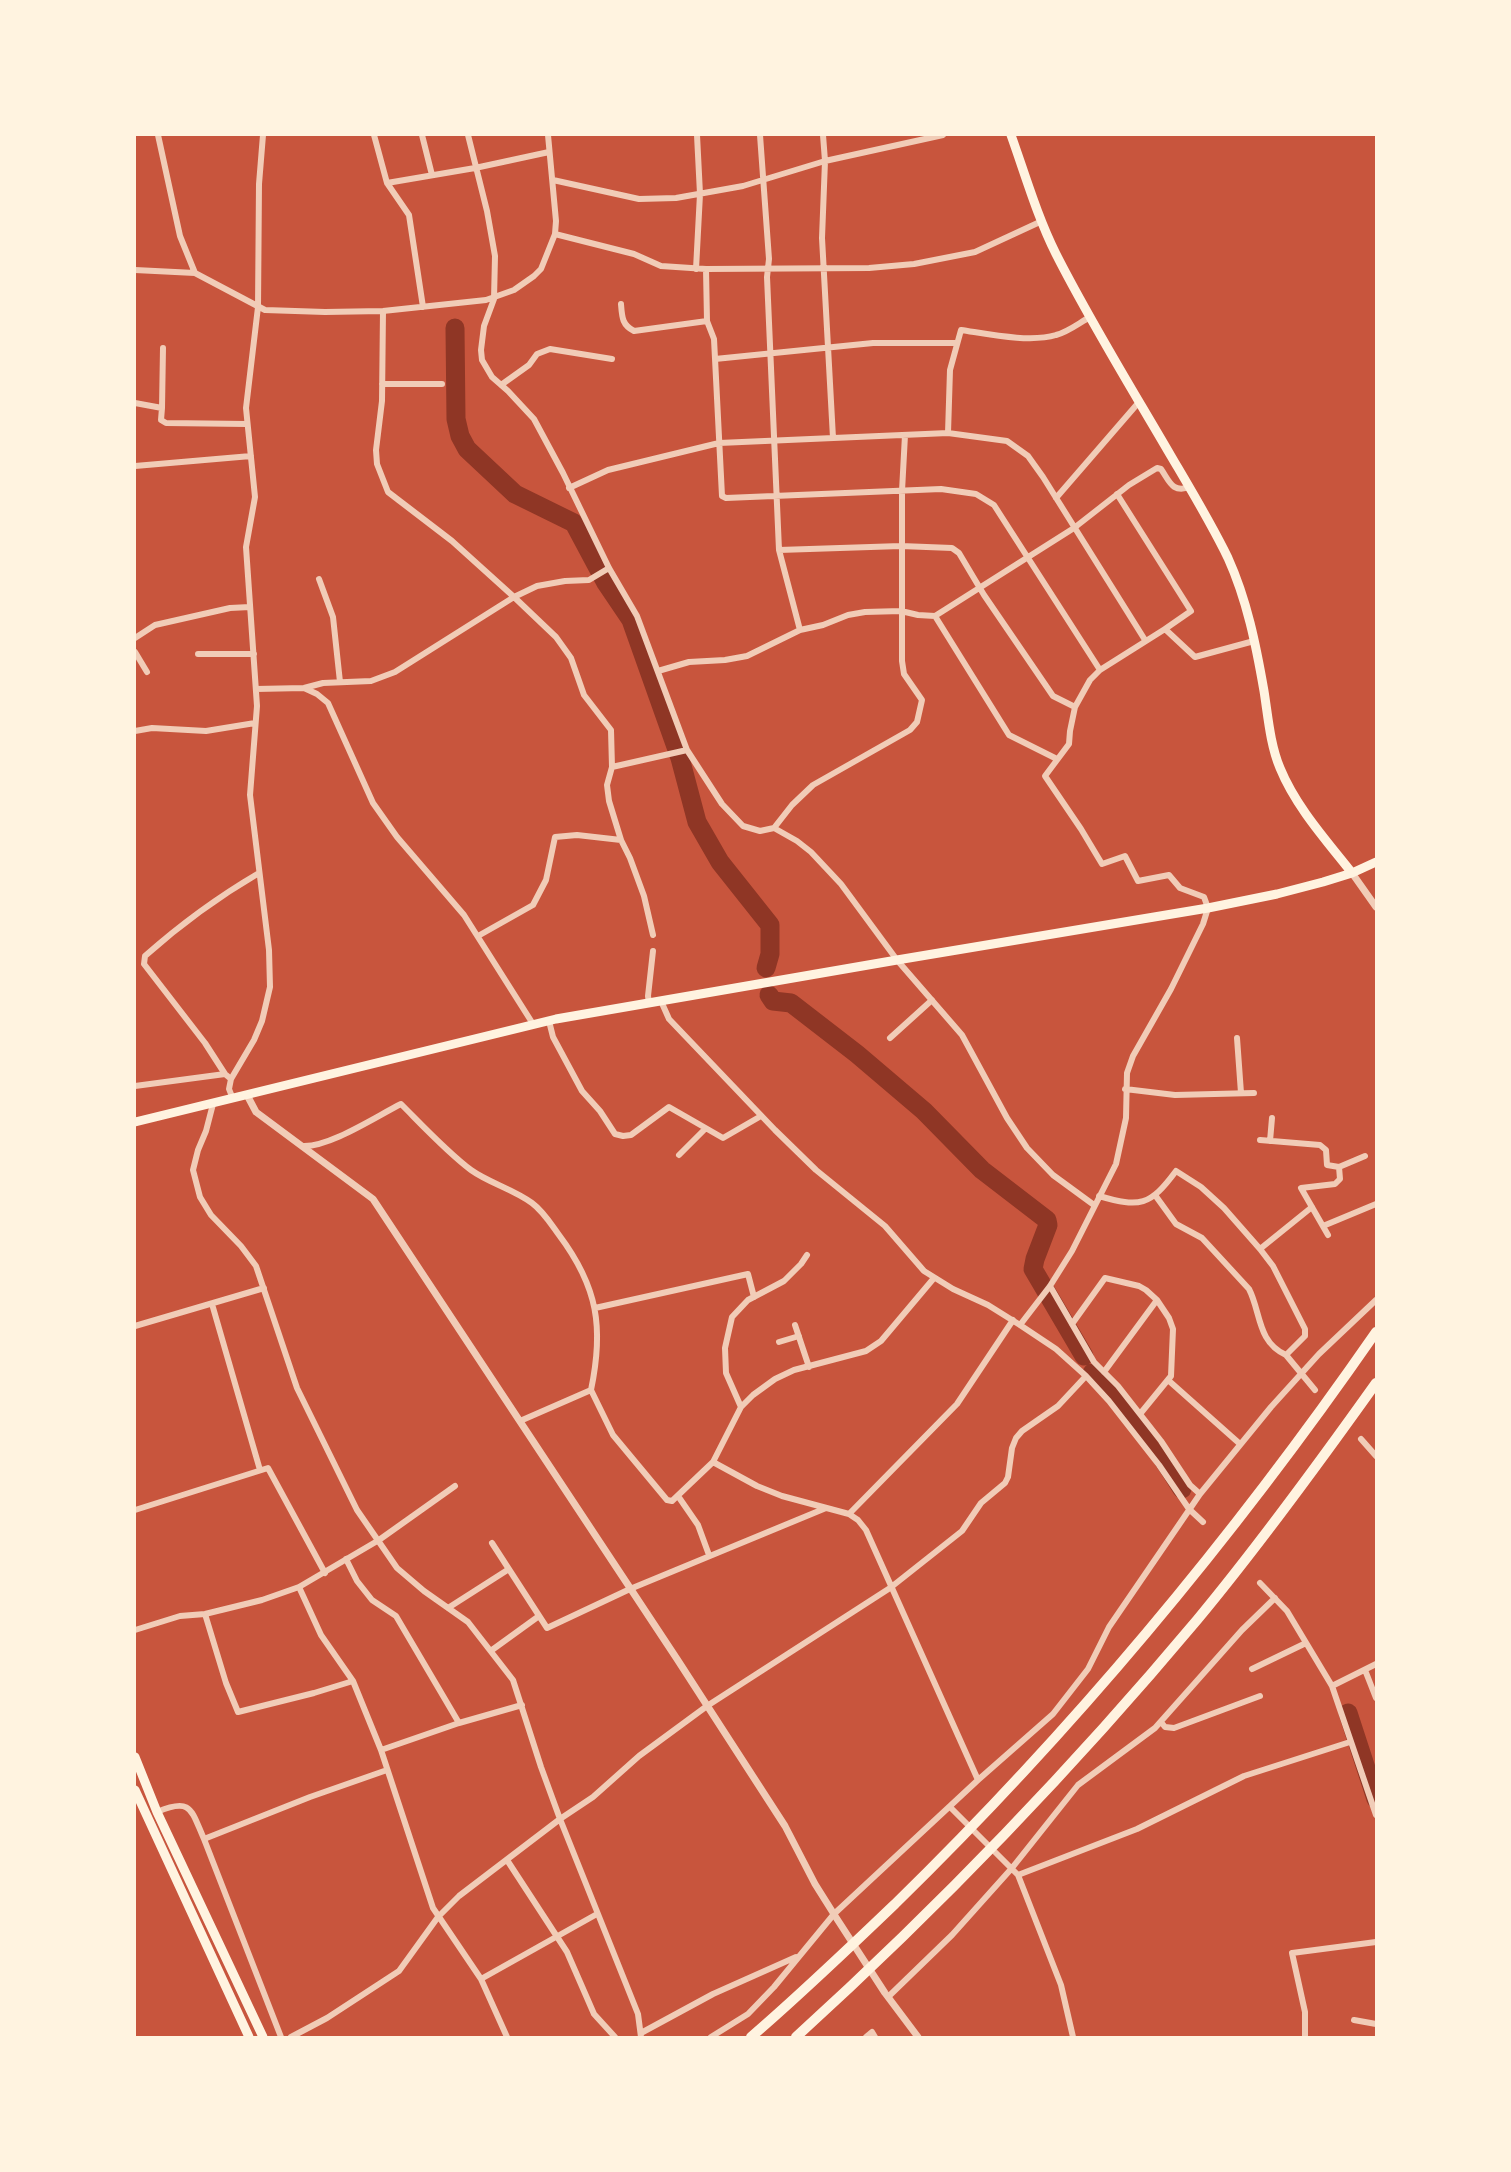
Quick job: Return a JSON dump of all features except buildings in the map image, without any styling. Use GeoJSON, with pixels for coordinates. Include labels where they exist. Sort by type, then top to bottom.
{"type":"FeatureCollection","features":[{"type":"Feature","properties":{"kind":"highway"},"geometry":{"type":"LineString","coordinates":[[751,2037],[864,1934],[956,1844],[1058,1735],[1181,1590],[1276,1472],[1376,1332]]}},
{"type":"Feature","properties":{"kind":"highway"},"geometry":{"type":"LineString","coordinates":[[796,2037],[858,1980],[1036,1803],[1197,1620],[1251,1552],[1376,1383]]}},
{"type":"Feature","properties":{"kind":"main road"},"geometry":{"type":"LineString","coordinates":[[1011,135],[1057,255],[1090,317],[1190,487],[1240,586],[1281,769],[1294,794],[1352,873]]}},
{"type":"Feature","properties":{"kind":"main road"},"geometry":{"type":"LineString","coordinates":[[135,1122],[533,1024],[1208,908],[1277,894],[1352,873],[1376,862]]}},
{"type":"Feature","properties":{"kind":"main road"},"geometry":{"type":"LineString","coordinates":[[135,1757],[157,1812],[262,2037]]}},
{"type":"Feature","properties":{"kind":"main road"},"geometry":{"type":"LineString","coordinates":[[135,1790],[249,2037]]}},
{"type":"Feature","properties":{"kind":"street"},"geometry":{"type":"LineString","coordinates":[[158,135],[180,236],[195,273]]}},
{"type":"Feature","properties":{"kind":"street"},"geometry":{"type":"LineString","coordinates":[[135,1086],[228,1076],[254,1040],[262,1021],[270,987],[270,950],[250,795],[256,689],[246,547],[255,497],[246,408],[257,307],[259,184],[263,135]]}},
{"type":"Feature","properties":{"kind":"street"},"geometry":{"type":"LineString","coordinates":[[374,135],[387,183],[409,215],[423,307]]}},
{"type":"Feature","properties":{"kind":"street"},"geometry":{"type":"LineString","coordinates":[[422,135],[432,175]]}},
{"type":"Feature","properties":{"kind":"street"},"geometry":{"type":"LineString","coordinates":[[468,135],[495,256],[494,299],[484,326],[482,360],[492,377],[534,419],[608,568],[637,616],[684,751],[722,804],[743,826],[760,831],[774,828],[792,805],[813,785],[910,730],[917,722],[922,701],[904,674],[902,661],[901,546],[905,435]]}},
{"type":"Feature","properties":{"kind":"street"},"geometry":{"type":"LineString","coordinates":[[135,270],[195,273],[265,310],[383,311],[494,299],[514,290],[541,269],[555,234],[548,135]]}},
{"type":"Feature","properties":{"kind":"street"},"geometry":{"type":"LineString","coordinates":[[696,135],[700,194],[696,269]]}},
{"type":"Feature","properties":{"kind":"street"},"geometry":{"type":"LineString","coordinates":[[760,135],[779,551],[800,630]]}},
{"type":"Feature","properties":{"kind":"street"},"geometry":{"type":"LineString","coordinates":[[823,135],[825,161],[822,238],[833,438]]}},
{"type":"Feature","properties":{"kind":"street"},"geometry":{"type":"LineString","coordinates":[[553,180],[639,200],[700,194],[762,181],[825,161],[943,135]]}},
{"type":"Feature","properties":{"kind":"street"},"geometry":{"type":"LineString","coordinates":[[387,183],[549,152]]}},
{"type":"Feature","properties":{"kind":"street"},"geometry":{"type":"LineString","coordinates":[[555,234],[634,254],[661,266],[696,269],[891,268],[975,252],[1042,221]]}},
{"type":"Feature","properties":{"kind":"street"},"geometry":{"type":"LineString","coordinates":[[706,269],[707,321],[714,339],[722,496],[778,497],[940,489],[976,494],[994,505],[1100,670]]}},
{"type":"Feature","properties":{"kind":"street"},"geometry":{"type":"LineString","coordinates":[[621,304],[622,320],[626,327],[634,331],[707,321]]}},
{"type":"Feature","properties":{"kind":"street"},"geometry":{"type":"LineString","coordinates":[[383,311],[382,384],[376,450],[377,464],[388,492],[452,541],[514,597],[556,637],[571,658],[584,695],[611,730],[612,767],[607,791],[621,840],[644,896],[653,935]]}},
{"type":"Feature","properties":{"kind":"street"},"geometry":{"type":"LineString","coordinates":[[948,433],[949,382],[961,330],[1011,337],[1045,338],[1058,335],[1090,317]]}},
{"type":"Feature","properties":{"kind":"street"},"geometry":{"type":"LineString","coordinates":[[715,359],[873,343],[957,343]]}},
{"type":"Feature","properties":{"kind":"street"},"geometry":{"type":"LineString","coordinates":[[163,348],[162,420],[166,423],[247,424]]}},
{"type":"Feature","properties":{"kind":"street"},"geometry":{"type":"LineString","coordinates":[[501,385],[529,365],[537,354],[550,349],[612,359]]}},
{"type":"Feature","properties":{"kind":"street"},"geometry":{"type":"LineString","coordinates":[[382,384],[442,384]]}},
{"type":"Feature","properties":{"kind":"street"},"geometry":{"type":"LineString","coordinates":[[1056,498],[1139,402]]}},
{"type":"Feature","properties":{"kind":"street"},"geometry":{"type":"LineString","coordinates":[[135,404],[162,408]]}},
{"type":"Feature","properties":{"kind":"street"},"geometry":{"type":"LineString","coordinates":[[569,488],[608,470],[719,443],[948,433],[1007,441],[1028,456],[1145,640]]}},
{"type":"Feature","properties":{"kind":"street"},"geometry":{"type":"LineString","coordinates":[[135,466],[251,456]]}},
{"type":"Feature","properties":{"kind":"street"},"geometry":{"type":"LineString","coordinates":[[657,671],[690,662],[747,656],[800,630],[848,615],[901,611],[935,616],[1074,528],[1117,494],[1157,468],[1161,469],[1175,489],[1190,487]]}},
{"type":"Feature","properties":{"kind":"street"},"geometry":{"type":"LineString","coordinates":[[1020,1325],[1072,1251],[1116,1164],[1126,1118],[1127,1073],[1133,1056],[1171,989],[1208,908],[1204,897],[1180,888],[1170,875],[1138,881],[1125,856],[1102,864],[1045,776],[1069,744],[1076,707],[1090,680],[1100,670],[1191,611],[1117,494]]}},
{"type":"Feature","properties":{"kind":"street"},"geometry":{"type":"LineString","coordinates":[[779,551],[901,546],[952,548],[959,553],[980,589],[1053,696],[1076,707]]}},
{"type":"Feature","properties":{"kind":"street"},"geometry":{"type":"LineString","coordinates":[[256,689],[304,688],[323,683],[372,681],[396,672],[514,597],[537,586],[589,580],[608,568]]}},
{"type":"Feature","properties":{"kind":"street"},"geometry":{"type":"LineString","coordinates":[[319,579],[332,617],[340,682]]}},
{"type":"Feature","properties":{"kind":"street"},"geometry":{"type":"LineString","coordinates":[[135,638],[155,625],[230,608],[250,607]]}},
{"type":"Feature","properties":{"kind":"street"},"geometry":{"type":"LineString","coordinates":[[935,616],[1009,735],[1057,759]]}},
{"type":"Feature","properties":{"kind":"street"},"geometry":{"type":"LineString","coordinates":[[1165,629],[1195,657],[1254,641]]}},
{"type":"Feature","properties":{"kind":"street"},"geometry":{"type":"LineString","coordinates":[[135,652],[147,672]]}},
{"type":"Feature","properties":{"kind":"street"},"geometry":{"type":"LineString","coordinates":[[198,654],[254,654]]}},
{"type":"Feature","properties":{"kind":"street"},"geometry":{"type":"LineString","coordinates":[[304,688],[328,703],[373,803],[397,837],[451,899],[478,936],[533,1024]]}},
{"type":"Feature","properties":{"kind":"street"},"geometry":{"type":"LineString","coordinates":[[135,731],[152,728],[206,731],[256,723]]}},
{"type":"Feature","properties":{"kind":"street"},"geometry":{"type":"LineString","coordinates":[[612,767],[684,751]]}},
{"type":"Feature","properties":{"kind":"street"},"geometry":{"type":"LineString","coordinates":[[774,828],[811,852],[848,893],[897,960],[962,1035],[1007,1118],[1027,1148],[1053,1175],[1094,1205]]}},
{"type":"Feature","properties":{"kind":"street"},"geometry":{"type":"LineString","coordinates":[[478,936],[533,905],[546,880],[555,837],[578,835],[621,840]]}},
{"type":"Feature","properties":{"kind":"street"},"geometry":{"type":"LineString","coordinates":[[233,1098],[228,1076],[144,964],[145,956],[172,931],[214,900],[259,873]]}},
{"type":"Feature","properties":{"kind":"street"},"geometry":{"type":"LineString","coordinates":[[1352,873],[1376,906]]}},
{"type":"Feature","properties":{"kind":"street"},"geometry":{"type":"LineString","coordinates":[[649,1003],[653,951]]}},
{"type":"Feature","properties":{"kind":"street"},"geometry":{"type":"LineString","coordinates":[[890,1038],[932,1000]]}},
{"type":"Feature","properties":{"kind":"street"},"geometry":{"type":"LineString","coordinates":[[661,1001],[669,1020],[761,1116],[816,1170],[885,1226],[914,1261],[934,1278],[1013,1320],[1056,1349],[1086,1376],[1132,1430],[1189,1509],[1203,1522]]}},
{"type":"Feature","properties":{"kind":"street"},"geometry":{"type":"LineString","coordinates":[[549,1021],[553,1037],[582,1091],[600,1111],[615,1134],[631,1135],[668,1107],[723,1138],[761,1116]]}},
{"type":"Feature","properties":{"kind":"street"},"geometry":{"type":"LineString","coordinates":[[1237,1038],[1241,1093]]}},
{"type":"Feature","properties":{"kind":"street"},"geometry":{"type":"LineString","coordinates":[[1125,1089],[1175,1095],[1254,1093]]}},
{"type":"Feature","properties":{"kind":"street"},"geometry":{"type":"LineString","coordinates":[[247,1095],[256,1112],[373,1199],[785,1826],[835,1917],[886,1995],[918,2037]]}},
{"type":"Feature","properties":{"kind":"street"},"geometry":{"type":"LineString","coordinates":[[213,1104],[193,1170],[200,1197],[211,1215],[252,1260],[261,1277],[298,1388],[357,1510],[397,1568],[468,1622],[513,1680],[560,1819],[638,2014],[641,2035],[713,1994],[800,1955]]}},
{"type":"Feature","properties":{"kind":"street"},"geometry":{"type":"LineString","coordinates":[[303,1146],[314,1146],[342,1134],[401,1104],[471,1170],[532,1203],[544,1215],[585,1273],[595,1308],[597,1348],[590,1391],[612,1435],[667,1500],[672,1501],[713,1462],[741,1407],[775,1379],[794,1370],[866,1351],[881,1341],[934,1278]]}},
{"type":"Feature","properties":{"kind":"street"},"geometry":{"type":"LineString","coordinates":[[1270,1140],[1272,1118]]}},
{"type":"Feature","properties":{"kind":"street"},"geometry":{"type":"LineString","coordinates":[[679,1155],[705,1129]]}},
{"type":"Feature","properties":{"kind":"street"},"geometry":{"type":"LineString","coordinates":[[1260,1140],[1320,1145],[1326,1150],[1327,1165],[1339,1167],[1365,1156]]}},
{"type":"Feature","properties":{"kind":"street"},"geometry":{"type":"LineString","coordinates":[[1328,1235],[1301,1188],[1335,1184],[1340,1179],[1339,1167]]}},
{"type":"Feature","properties":{"kind":"street"},"geometry":{"type":"LineString","coordinates":[[1099,1196],[1126,1203],[1145,1201],[1155,1195],[1176,1171],[1201,1187],[1224,1208],[1273,1266],[1305,1329],[1305,1335],[1286,1355]]}},
{"type":"Feature","properties":{"kind":"street"},"geometry":{"type":"LineString","coordinates":[[1155,1195],[1176,1224],[1202,1238],[1249,1289],[1267,1338],[1276,1350],[1286,1355],[1315,1390]]}},
{"type":"Feature","properties":{"kind":"street"},"geometry":{"type":"LineString","coordinates":[[1323,1226],[1376,1204]]}},
{"type":"Feature","properties":{"kind":"street"},"geometry":{"type":"LineString","coordinates":[[1260,1249],[1312,1207]]}},
{"type":"Feature","properties":{"kind":"street"},"geometry":{"type":"LineString","coordinates":[[741,1407],[726,1373],[725,1348],[732,1317],[754,1297],[784,1281],[807,1255]]}},
{"type":"Feature","properties":{"kind":"street"},"geometry":{"type":"LineString","coordinates":[[595,1308],[748,1274],[754,1297]]}},
{"type":"Feature","properties":{"kind":"street"},"geometry":{"type":"LineString","coordinates":[[1072,1324],[1105,1278],[1139,1286],[1157,1300],[1174,1329],[1171,1376],[1140,1414]]}},
{"type":"Feature","properties":{"kind":"street"},"geometry":{"type":"LineString","coordinates":[[135,1326],[264,1288]]}},
{"type":"Feature","properties":{"kind":"street"},"geometry":{"type":"LineString","coordinates":[[1047,1290],[1072,1324],[1094,1362],[1140,1414],[1200,1494]]}},
{"type":"Feature","properties":{"kind":"street"},"geometry":{"type":"LineString","coordinates":[[1104,1371],[1157,1300]]}},
{"type":"Feature","properties":{"kind":"street"},"geometry":{"type":"LineString","coordinates":[[711,2037],[748,2014],[835,1917],[951,1809],[978,1780],[1053,1714],[1088,1669],[1109,1627],[1200,1494],[1319,1354],[1376,1300]]}},
{"type":"Feature","properties":{"kind":"street"},"geometry":{"type":"LineString","coordinates":[[212,1304],[260,1470]]}},
{"type":"Feature","properties":{"kind":"street"},"geometry":{"type":"LineString","coordinates":[[849,1514],[957,1404],[1013,1320]]}},
{"type":"Feature","properties":{"kind":"street"},"geometry":{"type":"LineString","coordinates":[[796,1325],[809,1367]]}},
{"type":"Feature","properties":{"kind":"street"},"geometry":{"type":"LineString","coordinates":[[779,1342],[799,1336]]}},
{"type":"Feature","properties":{"kind":"street"},"geometry":{"type":"LineString","coordinates":[[291,2037],[327,2018],[399,1971],[438,1917],[461,1894],[593,1797],[639,1756],[707,1706],[891,1588],[962,1531],[981,1503],[1005,1483],[1016,1438],[1058,1406],[1086,1376]]}},
{"type":"Feature","properties":{"kind":"street"},"geometry":{"type":"LineString","coordinates":[[1168,1380],[1240,1444]]}},
{"type":"Feature","properties":{"kind":"street"},"geometry":{"type":"LineString","coordinates":[[520,1421],[590,1391]]}},
{"type":"Feature","properties":{"kind":"street"},"geometry":{"type":"LineString","coordinates":[[1361,1439],[1376,1456]]}},
{"type":"Feature","properties":{"kind":"street"},"geometry":{"type":"LineString","coordinates":[[713,1462],[757,1486],[782,1496],[849,1514],[858,1520],[866,1530],[978,1780]]}},
{"type":"Feature","properties":{"kind":"street"},"geometry":{"type":"LineString","coordinates":[[135,1510],[268,1468],[325,1573]]}},
{"type":"Feature","properties":{"kind":"street"},"geometry":{"type":"LineString","coordinates":[[135,1630],[180,1616],[205,1614],[262,1600],[299,1587],[379,1540],[455,1486]]}},
{"type":"Feature","properties":{"kind":"street"},"geometry":{"type":"LineString","coordinates":[[678,1496],[698,1525],[709,1555]]}},
{"type":"Feature","properties":{"kind":"street"},"geometry":{"type":"LineString","coordinates":[[492,1543],[547,1628],[630,1589],[828,1507]]}},
{"type":"Feature","properties":{"kind":"street"},"geometry":{"type":"LineString","coordinates":[[346,1559],[357,1581],[372,1600],[396,1616],[459,1723]]}},
{"type":"Feature","properties":{"kind":"street"},"geometry":{"type":"LineString","coordinates":[[448,1608],[509,1569]]}},
{"type":"Feature","properties":{"kind":"street"},"geometry":{"type":"LineString","coordinates":[[1260,1583],[1287,1611],[1332,1686],[1376,1815]]}},
{"type":"Feature","properties":{"kind":"street"},"geometry":{"type":"LineString","coordinates":[[299,1587],[321,1635],[353,1681],[381,1750],[433,1908],[481,1979],[507,2037]]}},
{"type":"Feature","properties":{"kind":"street"},"geometry":{"type":"LineString","coordinates":[[886,1995],[952,1935],[1078,1785],[1161,1722],[1242,1630],[1275,1598]]}},
{"type":"Feature","properties":{"kind":"street"},"geometry":{"type":"LineString","coordinates":[[205,1614],[226,1683],[238,1712],[353,1681]]}},
{"type":"Feature","properties":{"kind":"street"},"geometry":{"type":"LineString","coordinates":[[492,1650],[539,1616]]}},
{"type":"Feature","properties":{"kind":"street"},"geometry":{"type":"LineString","coordinates":[[1252,1670],[1306,1643]]}},
{"type":"Feature","properties":{"kind":"street"},"geometry":{"type":"LineString","coordinates":[[1332,1686],[1376,1664]]}},
{"type":"Feature","properties":{"kind":"street"},"geometry":{"type":"LineString","coordinates":[[1365,1670],[1376,1698]]}},
{"type":"Feature","properties":{"kind":"street"},"geometry":{"type":"LineString","coordinates":[[1161,1722],[1169,1729],[1174,1728],[1260,1696]]}},
{"type":"Feature","properties":{"kind":"street"},"geometry":{"type":"LineString","coordinates":[[381,1750],[522,1705]]}},
{"type":"Feature","properties":{"kind":"street"},"geometry":{"type":"LineString","coordinates":[[1018,1875],[1137,1829],[1244,1776],[1350,1742]]}},
{"type":"Feature","properties":{"kind":"street"},"geometry":{"type":"LineString","coordinates":[[204,1839],[387,1770]]}},
{"type":"Feature","properties":{"kind":"street"},"geometry":{"type":"LineString","coordinates":[[157,1812],[174,1805],[192,1811],[281,2037]]}},
{"type":"Feature","properties":{"kind":"street"},"geometry":{"type":"LineString","coordinates":[[951,1809],[1018,1875],[1061,1985],[1073,2037]]}},
{"type":"Feature","properties":{"kind":"street"},"geometry":{"type":"LineString","coordinates":[[507,1860],[558,1936],[594,2014],[615,2037]]}},
{"type":"Feature","properties":{"kind":"street"},"geometry":{"type":"LineString","coordinates":[[481,1979],[597,1914]]}},
{"type":"Feature","properties":{"kind":"street"},"geometry":{"type":"LineString","coordinates":[[1305,2037],[1305,2012],[1292,1953],[1376,1942]]}},
{"type":"Feature","properties":{"kind":"street"},"geometry":{"type":"LineString","coordinates":[[1354,2020],[1376,2024]]}},
{"type":"Feature","properties":{"kind":"street"},"geometry":{"type":"LineString","coordinates":[[866,2037],[872,2032],[875,2037]]}},
{"type":"Feature","properties":{"kind":"waterway"},"geometry":{"type":"LineString","coordinates":[[455,328],[456,419],[460,436],[467,449],[515,494],[574,523],[606,583],[631,620],[680,758],[697,822],[720,862],[770,925],[770,954],[766,968]]}},
{"type":"Feature","properties":{"kind":"waterway"},"geometry":{"type":"LineString","coordinates":[[769,995],[773,1001],[791,1003],[857,1054],[924,1111],[982,1170],[1047,1220],[1048,1225],[1033,1269],[1084,1356]]}},
{"type":"Feature","properties":{"kind":"waterway"},"geometry":{"type":"LineString","coordinates":[[1092,1373],[1141,1428],[1182,1489]]}},
{"type":"Feature","properties":{"kind":"waterway"},"geometry":{"type":"LineString","coordinates":[[1348,1713],[1376,1799]]}}]}
